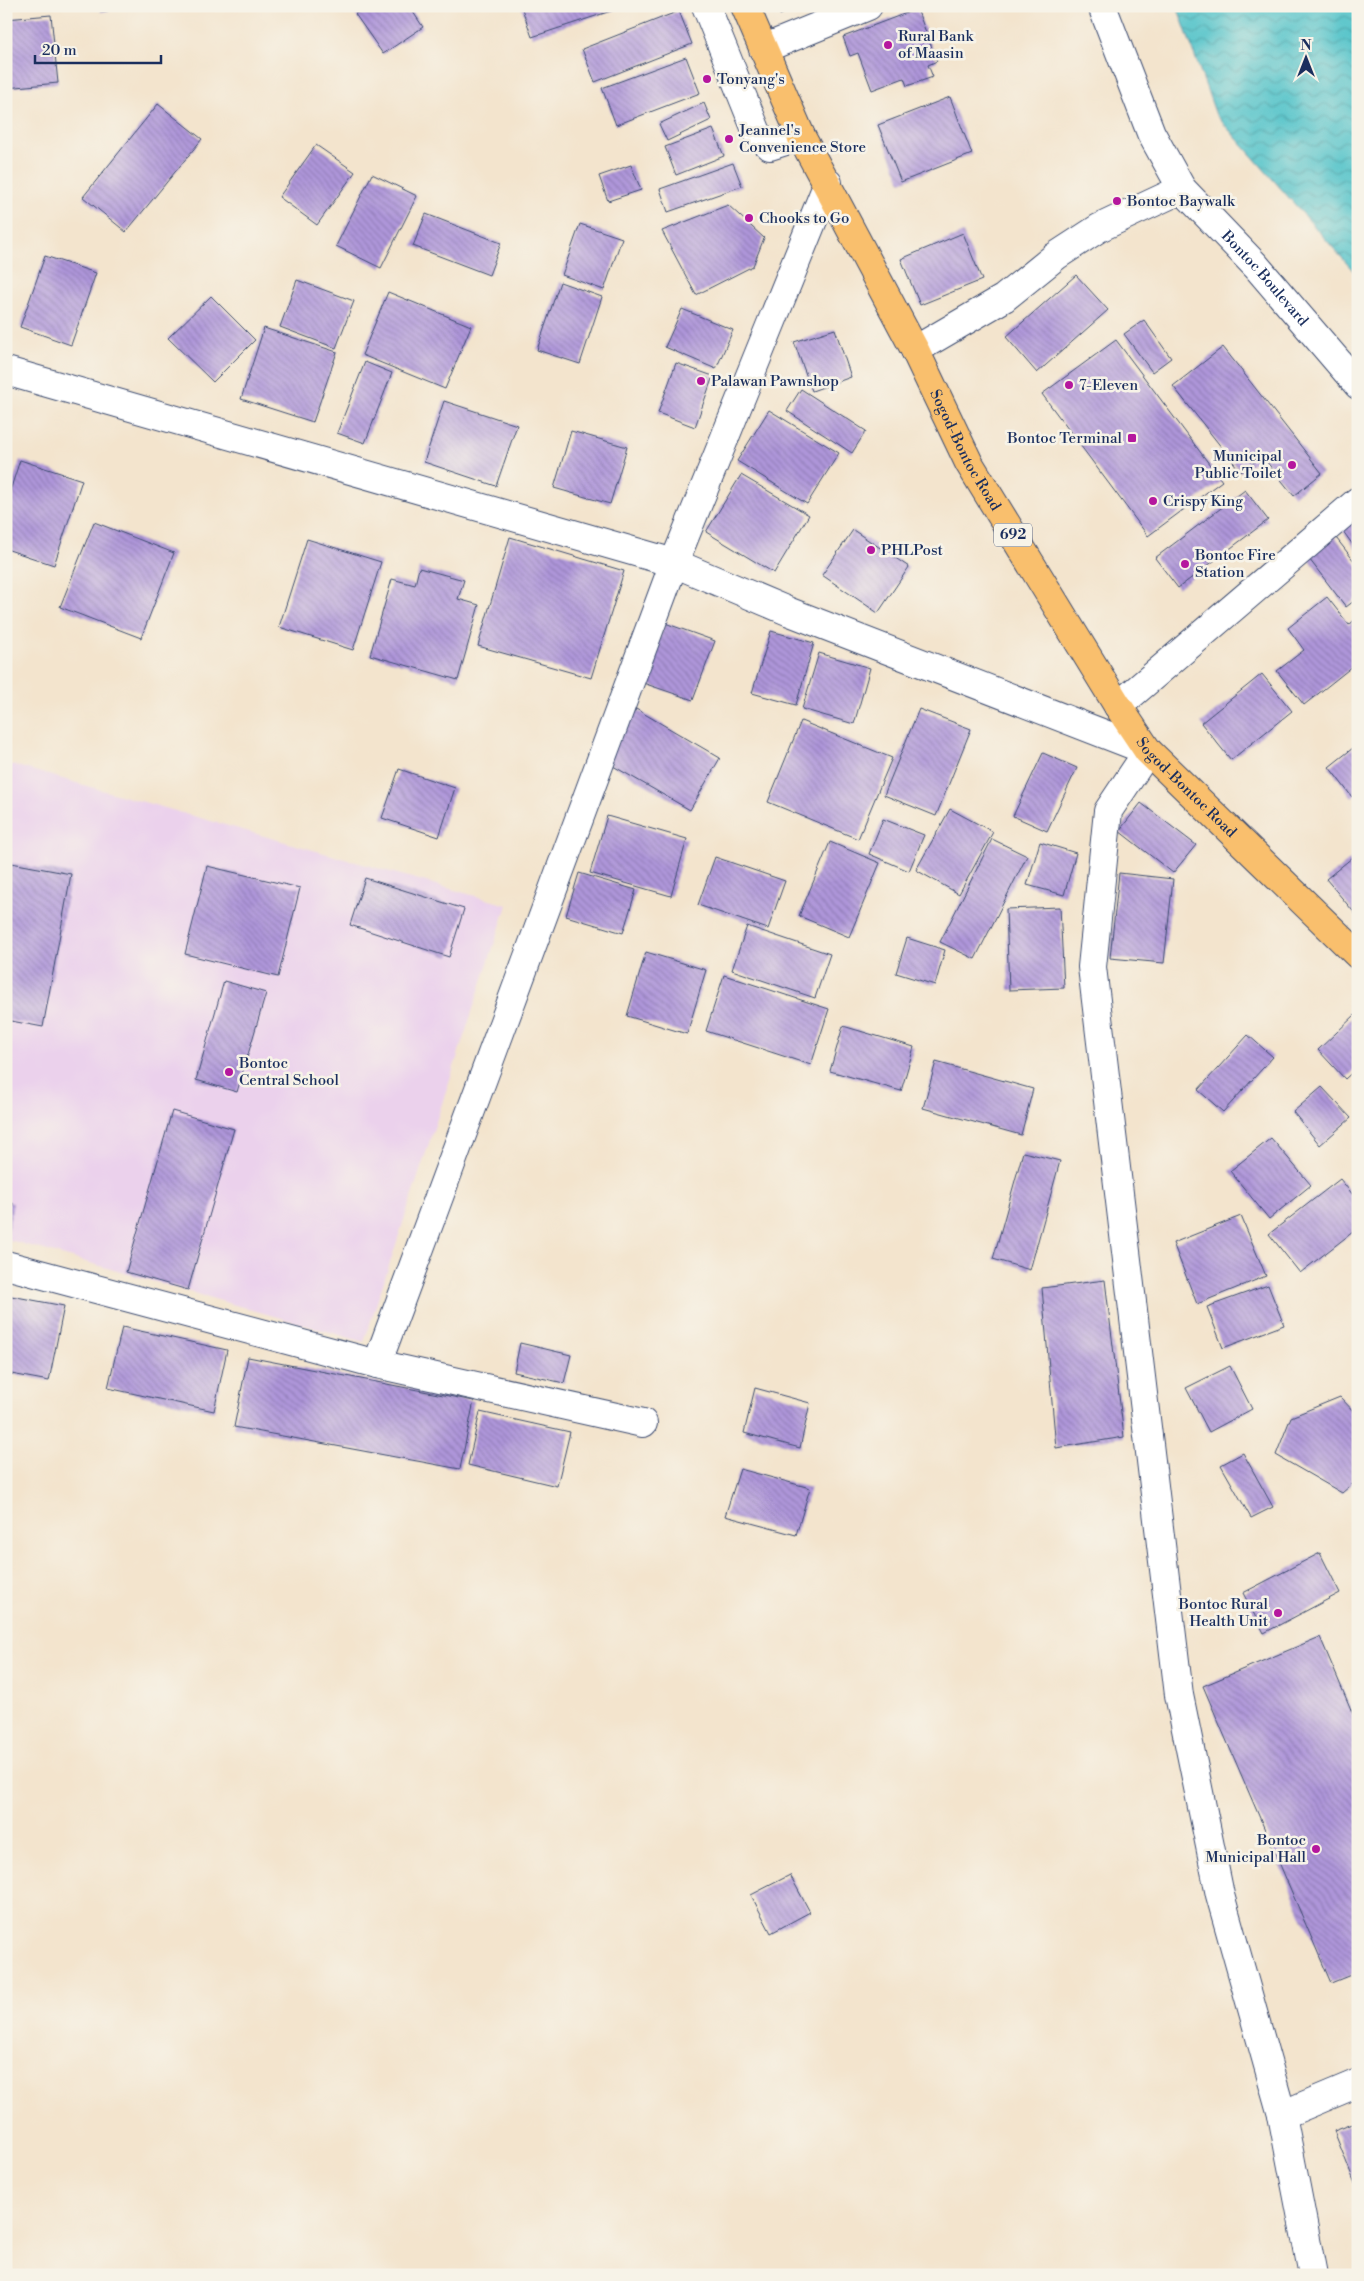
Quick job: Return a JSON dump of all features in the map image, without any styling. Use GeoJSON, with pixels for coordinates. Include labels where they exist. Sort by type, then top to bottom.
{"type":"FeatureCollection","features":[{"type":"Feature","properties":{"kind":"main road","name":"Sogod-Bontoc Road"},"geometry":{"type":"LineString","coordinates":[[745,6],[801,136],[828,183],[915,350],[969,463],[1118,706],[1148,751],[1358,956]]}},
{"type":"Feature","properties":{"kind":"street"},"geometry":{"type":"LineString","coordinates":[[706,6],[758,135],[770,146],[801,136]]}},
{"type":"Feature","properties":{"kind":"street"},"geometry":{"type":"LineString","coordinates":[[763,49],[868,6]]}},
{"type":"Feature","properties":{"kind":"street","name":"Bontoc Boulevard"},"geometry":{"type":"LineString","coordinates":[[1102,6],[1151,132],[1182,189],[1256,266],[1358,385]]}},
{"type":"Feature","properties":{"kind":"street"},"geometry":{"type":"LineString","coordinates":[[377,1364],[674,563],[828,183]]}},
{"type":"Feature","properties":{"kind":"street"},"geometry":{"type":"LineString","coordinates":[[915,350],[1004,298],[1056,256],[1099,228],[1182,189]]}},
{"type":"Feature","properties":{"kind":"street"},"geometry":{"type":"LineString","coordinates":[[6,371],[674,563],[790,612],[1148,751],[1108,812],[1092,967],[1179,1696],[1220,1895],[1282,2115],[1313,2275]]}},
{"type":"Feature","properties":{"kind":"street"},"geometry":{"type":"LineString","coordinates":[[1118,706],[1358,500]]}},
{"type":"Feature","properties":{"kind":"street"},"geometry":{"type":"LineString","coordinates":[[6,1265],[377,1364],[643,1423]]}},
{"type":"Feature","properties":{"kind":"street"},"geometry":{"type":"LineString","coordinates":[[1282,2115],[1358,2083]]}},
{"type":"Feature","properties":{"kind":"shaded area","name":"Bontoc Central School"},"geometry":{"type":"Polygon","coordinates":[[[6,763],[507,905],[364,1342],[6,1239],[6,763]]]}},
{"type":"Feature","properties":{"kind":"water"},"geometry":{"type":"Polygon","coordinates":[[[1177,6],[1358,6],[1358,276],[1216,115],[1177,6]]]}},
{"type":"Feature","properties":{"kind":"building"},"geometry":{"type":"Polygon","coordinates":[[[100,6],[126,6],[126,7],[101,12],[100,6]]]}},
{"type":"Feature","properties":{"kind":"building"},"geometry":{"type":"Polygon","coordinates":[[[367,6],[409,6],[423,27],[383,54],[355,14],[367,6]]]}},
{"type":"Feature","properties":{"kind":"building"},"geometry":{"type":"Polygon","coordinates":[[[521,6],[623,6],[623,7],[532,37],[521,6]]]}},
{"type":"Feature","properties":{"kind":"building"},"geometry":{"type":"Polygon","coordinates":[[[776,6],[801,6],[780,15],[776,6]]]}},
{"type":"Feature","properties":{"kind":"building","name":"Rural Bank of Maasin"},"geometry":{"type":"Polygon","coordinates":[[[917,9],[937,61],[928,65],[933,77],[907,86],[904,78],[872,90],[858,53],[850,56],[843,37],[917,9]]]}},
{"type":"Feature","properties":{"kind":"building"},"geometry":{"type":"Polygon","coordinates":[[[679,11],[692,44],[595,82],[582,49],[679,11]]]}},
{"type":"Feature","properties":{"kind":"building"},"geometry":{"type":"Polygon","coordinates":[[[51,15],[58,83],[6,88],[6,19],[51,15]]]}},
{"type":"Feature","properties":{"kind":"building"},"geometry":{"type":"Polygon","coordinates":[[[686,57],[700,93],[616,125],[602,88],[686,57]]]}},
{"type":"Feature","properties":{"kind":"building"},"geometry":{"type":"Polygon","coordinates":[[[950,97],[972,154],[901,182],[878,125],[950,97]]]}},
{"type":"Feature","properties":{"kind":"building"},"geometry":{"type":"Polygon","coordinates":[[[704,103],[711,120],[667,141],[659,124],[704,103]]]}},
{"type":"Feature","properties":{"kind":"building"},"geometry":{"type":"Polygon","coordinates":[[[158,104],[202,139],[126,232],[83,197],[158,104]]]}},
{"type":"Feature","properties":{"kind":"building"},"geometry":{"type":"Polygon","coordinates":[[[713,129],[724,156],[676,175],[665,147],[713,129]]]}},
{"type":"Feature","properties":{"kind":"building"},"geometry":{"type":"Polygon","coordinates":[[[316,145],[355,172],[317,225],[279,197],[316,145]]]}},
{"type":"Feature","properties":{"kind":"building"},"geometry":{"type":"Polygon","coordinates":[[[733,163],[742,186],[668,212],[660,189],[733,163]]]}},
{"type":"Feature","properties":{"kind":"building"},"geometry":{"type":"Polygon","coordinates":[[[631,165],[641,190],[608,201],[599,176],[631,165]]]}},
{"type":"Feature","properties":{"kind":"building"},"geometry":{"type":"Polygon","coordinates":[[[372,174],[417,196],[381,268],[336,246],[372,174]]]}},
{"type":"Feature","properties":{"kind":"building"},"geometry":{"type":"Polygon","coordinates":[[[728,205],[764,238],[753,266],[696,295],[662,231],[728,205]]]}},
{"type":"Feature","properties":{"kind":"building"},"geometry":{"type":"Polygon","coordinates":[[[426,214],[501,243],[489,275],[413,246],[426,214]]]}},
{"type":"Feature","properties":{"kind":"building"},"geometry":{"type":"Polygon","coordinates":[[[580,224],[622,238],[604,290],[562,275],[580,224]]]}},
{"type":"Feature","properties":{"kind":"building"},"geometry":{"type":"Polygon","coordinates":[[[963,233],[982,280],[920,305],[901,259],[963,233]]]}},
{"type":"Feature","properties":{"kind":"building"},"geometry":{"type":"Polygon","coordinates":[[[45,256],[96,273],[71,345],[20,327],[45,256]]]}},
{"type":"Feature","properties":{"kind":"building"},"geometry":{"type":"Polygon","coordinates":[[[1076,275],[1108,310],[1037,373],[1006,337],[1076,275]]]}},
{"type":"Feature","properties":{"kind":"building"},"geometry":{"type":"Polygon","coordinates":[[[297,280],[354,301],[336,348],[280,327],[297,280]]]}},
{"type":"Feature","properties":{"kind":"building"},"geometry":{"type":"Polygon","coordinates":[[[560,282],[602,297],[580,364],[537,350],[560,282]]]}},
{"type":"Feature","properties":{"kind":"building"},"geometry":{"type":"Polygon","coordinates":[[[388,292],[471,326],[445,389],[362,355],[388,292]]]}},
{"type":"Feature","properties":{"kind":"building"},"geometry":{"type":"Polygon","coordinates":[[[211,296],[255,340],[213,382],[168,338],[211,296]]]}},
{"type":"Feature","properties":{"kind":"building"},"geometry":{"type":"Polygon","coordinates":[[[682,309],[733,330],[716,369],[665,347],[682,309]]]}},
{"type":"Feature","properties":{"kind":"building"},"geometry":{"type":"Polygon","coordinates":[[[1144,320],[1171,358],[1152,372],[1124,334],[1144,320]]]}},
{"type":"Feature","properties":{"kind":"building"},"geometry":{"type":"Polygon","coordinates":[[[264,328],[337,352],[313,422],[241,399],[264,328]]]}},
{"type":"Feature","properties":{"kind":"building"},"geometry":{"type":"Polygon","coordinates":[[[835,329],[851,377],[812,391],[794,342],[835,329]]]}},
{"type":"Feature","properties":{"kind":"building","name":"Bontoc Terminal"},"geometry":{"type":"Polygon","coordinates":[[[1116,340],[1222,481],[1148,536],[1042,394],[1116,340]]]}},
{"type":"Feature","properties":{"kind":"building"},"geometry":{"type":"Polygon","coordinates":[[[1223,347],[1322,473],[1294,496],[1262,456],[1241,472],[1173,386],[1223,347]]]}},
{"type":"Feature","properties":{"kind":"building"},"geometry":{"type":"Polygon","coordinates":[[[365,362],[392,373],[365,443],[337,433],[365,362]]]}},
{"type":"Feature","properties":{"kind":"building"},"geometry":{"type":"Polygon","coordinates":[[[676,363],[713,376],[695,427],[658,413],[676,363]]]}},
{"type":"Feature","properties":{"kind":"building"},"geometry":{"type":"Polygon","coordinates":[[[801,389],[866,431],[852,453],[787,411],[801,389]]]}},
{"type":"Feature","properties":{"kind":"building"},"geometry":{"type":"Polygon","coordinates":[[[444,401],[517,425],[496,486],[424,462],[444,401]]]}},
{"type":"Feature","properties":{"kind":"building"},"geometry":{"type":"Polygon","coordinates":[[[769,410],[839,453],[807,504],[737,461],[769,410]]]}},
{"type":"Feature","properties":{"kind":"building"},"geometry":{"type":"Polygon","coordinates":[[[571,431],[627,447],[610,504],[554,488],[571,431]]]}},
{"type":"Feature","properties":{"kind":"building"},"geometry":{"type":"Polygon","coordinates":[[[20,460],[82,480],[54,565],[6,549],[6,503],[20,460]]]}},
{"type":"Feature","properties":{"kind":"building"},"geometry":{"type":"Polygon","coordinates":[[[741,475],[809,515],[774,573],[706,532],[741,475]]]}},
{"type":"Feature","properties":{"kind":"building"},"geometry":{"type":"Polygon","coordinates":[[[1245,490],[1268,520],[1178,588],[1155,558],[1245,490]]]}},
{"type":"Feature","properties":{"kind":"building"},"geometry":{"type":"Polygon","coordinates":[[[1358,514],[1358,552],[1340,527],[1358,514]]]}},
{"type":"Feature","properties":{"kind":"building"},"geometry":{"type":"Polygon","coordinates":[[[94,522],[174,553],[141,638],[60,607],[94,522]]]}},
{"type":"Feature","properties":{"kind":"building"},"geometry":{"type":"Polygon","coordinates":[[[853,530],[909,567],[878,613],[822,575],[853,530]]]}},
{"type":"Feature","properties":{"kind":"building"},"geometry":{"type":"Polygon","coordinates":[[[1333,534],[1358,566],[1358,598],[1346,607],[1306,555],[1333,534]]]}},
{"type":"Feature","properties":{"kind":"building"},"geometry":{"type":"Polygon","coordinates":[[[510,537],[624,571],[591,678],[478,646],[510,537]]]}},
{"type":"Feature","properties":{"kind":"building"},"geometry":{"type":"Polygon","coordinates":[[[307,539],[381,562],[353,650],[279,627],[307,539]]]}},
{"type":"Feature","properties":{"kind":"building"},"geometry":{"type":"Polygon","coordinates":[[[419,568],[464,580],[458,599],[479,605],[458,680],[370,655],[392,579],[415,585],[419,568]]]}},
{"type":"Feature","properties":{"kind":"building"},"geometry":{"type":"Polygon","coordinates":[[[1327,597],[1349,625],[1358,617],[1358,662],[1304,705],[1277,671],[1304,650],[1288,628],[1327,597]]]}},
{"type":"Feature","properties":{"kind":"building"},"geometry":{"type":"Polygon","coordinates":[[[665,623],[715,641],[693,700],[643,683],[665,623]]]}},
{"type":"Feature","properties":{"kind":"building"},"geometry":{"type":"Polygon","coordinates":[[[771,631],[814,643],[796,705],[752,693],[771,631]]]}},
{"type":"Feature","properties":{"kind":"building"},"geometry":{"type":"Polygon","coordinates":[[[819,653],[870,668],[854,724],[802,709],[819,653]]]}},
{"type":"Feature","properties":{"kind":"building"},"geometry":{"type":"Polygon","coordinates":[[[1262,674],[1292,711],[1231,760],[1201,723],[1262,674]]]}},
{"type":"Feature","properties":{"kind":"building"},"geometry":{"type":"Polygon","coordinates":[[[636,709],[720,758],[690,810],[606,762],[636,709]]]}},
{"type":"Feature","properties":{"kind":"building"},"geometry":{"type":"Polygon","coordinates":[[[919,709],[971,729],[936,816],[884,795],[919,709]]]}},
{"type":"Feature","properties":{"kind":"building"},"geometry":{"type":"Polygon","coordinates":[[[801,721],[892,758],[858,839],[768,802],[801,721]]]}},
{"type":"Feature","properties":{"kind":"building"},"geometry":{"type":"Polygon","coordinates":[[[1358,744],[1358,792],[1352,797],[1329,767],[1358,744]]]}},
{"type":"Feature","properties":{"kind":"building"},"geometry":{"type":"Polygon","coordinates":[[[1043,753],[1077,768],[1047,831],[1013,816],[1043,753]]]}},
{"type":"Feature","properties":{"kind":"building"},"geometry":{"type":"Polygon","coordinates":[[[399,769],[455,788],[439,837],[382,818],[399,769]]]}},
{"type":"Feature","properties":{"kind":"building"},"geometry":{"type":"Polygon","coordinates":[[[1141,803],[1196,845],[1173,873],[1119,831],[1141,803]]]}},
{"type":"Feature","properties":{"kind":"building"},"geometry":{"type":"Polygon","coordinates":[[[950,809],[993,832],[959,894],[916,870],[950,809]]]}},
{"type":"Feature","properties":{"kind":"building"},"geometry":{"type":"Polygon","coordinates":[[[607,816],[687,839],[671,896],[590,873],[607,816]]]}},
{"type":"Feature","properties":{"kind":"building"},"geometry":{"type":"Polygon","coordinates":[[[883,819],[924,835],[909,871],[869,854],[883,819]]]}},
{"type":"Feature","properties":{"kind":"building"},"geometry":{"type":"Polygon","coordinates":[[[992,839],[1027,856],[975,959],[940,942],[992,839]]]}},
{"type":"Feature","properties":{"kind":"building"},"geometry":{"type":"Polygon","coordinates":[[[830,842],[880,863],[849,937],[799,916],[830,842]]]}},
{"type":"Feature","properties":{"kind":"building"},"geometry":{"type":"Polygon","coordinates":[[[1040,842],[1076,853],[1064,895],[1027,885],[1040,842]]]}},
{"type":"Feature","properties":{"kind":"building"},"geometry":{"type":"Polygon","coordinates":[[[1358,853],[1358,917],[1326,879],[1358,853]]]}},
{"type":"Feature","properties":{"kind":"building"},"geometry":{"type":"Polygon","coordinates":[[[715,857],[785,881],[768,929],[698,905],[715,857]]]}},
{"type":"Feature","properties":{"kind":"building"},"geometry":{"type":"Polygon","coordinates":[[[6,862],[71,874],[43,1027],[6,1020],[6,862]]]}},
{"type":"Feature","properties":{"kind":"building"},"geometry":{"type":"Polygon","coordinates":[[[207,866],[300,888],[278,977],[185,954],[207,866]]]}},
{"type":"Feature","properties":{"kind":"building"},"geometry":{"type":"Polygon","coordinates":[[[579,873],[636,890],[623,933],[566,916],[579,873]]]}},
{"type":"Feature","properties":{"kind":"building"},"geometry":{"type":"Polygon","coordinates":[[[1119,873],[1173,879],[1164,963],[1110,958],[1119,873]]]}},
{"type":"Feature","properties":{"kind":"building"},"geometry":{"type":"Polygon","coordinates":[[[365,878],[464,909],[449,957],[350,925],[365,878]]]}},
{"type":"Feature","properties":{"kind":"building"},"geometry":{"type":"Polygon","coordinates":[[[1060,907],[1064,988],[1009,990],[1006,909],[1060,907]]]}},
{"type":"Feature","properties":{"kind":"building"},"geometry":{"type":"Polygon","coordinates":[[[747,926],[830,954],[815,998],[732,970],[747,926]]]}},
{"type":"Feature","properties":{"kind":"building"},"geometry":{"type":"Polygon","coordinates":[[[907,938],[945,950],[935,985],[896,973],[907,938]]]}},
{"type":"Feature","properties":{"kind":"building"},"geometry":{"type":"Polygon","coordinates":[[[646,952],[706,970],[687,1034],[627,1016],[646,952]]]}},
{"type":"Feature","properties":{"kind":"building"},"geometry":{"type":"Polygon","coordinates":[[[724,975],[829,1009],[811,1065],[706,1031],[724,975]]]}},
{"type":"Feature","properties":{"kind":"building"},"geometry":{"type":"Polygon","coordinates":[[[224,981],[266,993],[237,1092],[196,1080],[224,981]]]}},
{"type":"Feature","properties":{"kind":"building"},"geometry":{"type":"Polygon","coordinates":[[[1355,1015],[1358,1018],[1358,1067],[1345,1079],[1318,1050],[1355,1015]]]}},
{"type":"Feature","properties":{"kind":"building"},"geometry":{"type":"Polygon","coordinates":[[[843,1026],[914,1047],[901,1091],[830,1071],[843,1026]]]}},
{"type":"Feature","properties":{"kind":"building"},"geometry":{"type":"Polygon","coordinates":[[[1248,1035],[1273,1057],[1223,1112],[1198,1090],[1248,1035]]]}},
{"type":"Feature","properties":{"kind":"building"},"geometry":{"type":"Polygon","coordinates":[[[936,1062],[1033,1089],[1021,1135],[923,1108],[936,1062]]]}},
{"type":"Feature","properties":{"kind":"building"},"geometry":{"type":"Polygon","coordinates":[[[1322,1087],[1351,1118],[1320,1145],[1293,1112],[1322,1087]]]}},
{"type":"Feature","properties":{"kind":"building"},"geometry":{"type":"Polygon","coordinates":[[[172,1111],[234,1129],[188,1290],[126,1272],[172,1111]]]}},
{"type":"Feature","properties":{"kind":"building"},"geometry":{"type":"Polygon","coordinates":[[[1271,1138],[1311,1185],[1269,1219],[1230,1171],[1271,1138]]]}},
{"type":"Feature","properties":{"kind":"building"},"geometry":{"type":"Polygon","coordinates":[[[1023,1152],[1060,1161],[1030,1270],[993,1259],[1023,1152]]]}},
{"type":"Feature","properties":{"kind":"building"},"geometry":{"type":"Polygon","coordinates":[[[1340,1179],[1358,1201],[1358,1228],[1300,1273],[1269,1234],[1340,1179]]]}},
{"type":"Feature","properties":{"kind":"building"},"geometry":{"type":"Polygon","coordinates":[[[6,1202],[13,1203],[7,1237],[6,1237],[6,1202]]]}},
{"type":"Feature","properties":{"kind":"building"},"geometry":{"type":"Polygon","coordinates":[[[1241,1216],[1266,1276],[1197,1304],[1173,1243],[1241,1216]]]}},
{"type":"Feature","properties":{"kind":"building"},"geometry":{"type":"Polygon","coordinates":[[[1105,1280],[1124,1437],[1056,1448],[1042,1288],[1105,1280]]]}},
{"type":"Feature","properties":{"kind":"building"},"geometry":{"type":"Polygon","coordinates":[[[1268,1285],[1284,1325],[1223,1348],[1207,1307],[1268,1285]]]}},
{"type":"Feature","properties":{"kind":"building"},"geometry":{"type":"Polygon","coordinates":[[[6,1295],[64,1306],[49,1381],[6,1373],[6,1295]]]}},
{"type":"Feature","properties":{"kind":"building"},"geometry":{"type":"Polygon","coordinates":[[[122,1327],[227,1350],[214,1411],[108,1388],[122,1327]]]}},
{"type":"Feature","properties":{"kind":"building"},"geometry":{"type":"Polygon","coordinates":[[[520,1343],[571,1355],[564,1383],[514,1372],[520,1343]]]}},
{"type":"Feature","properties":{"kind":"building"},"geometry":{"type":"Polygon","coordinates":[[[248,1357],[474,1401],[460,1469],[234,1427],[248,1357]]]}},
{"type":"Feature","properties":{"kind":"building"},"geometry":{"type":"Polygon","coordinates":[[[1230,1366],[1252,1409],[1209,1432],[1186,1388],[1230,1366]]]}},
{"type":"Feature","properties":{"kind":"building"},"geometry":{"type":"Polygon","coordinates":[[[755,1388],[810,1403],[800,1448],[744,1433],[755,1388]]]}},
{"type":"Feature","properties":{"kind":"building"},"geometry":{"type":"Polygon","coordinates":[[[1340,1397],[1358,1416],[1358,1479],[1342,1493],[1276,1455],[1291,1417],[1340,1397]]]}},
{"type":"Feature","properties":{"kind":"building"},"geometry":{"type":"Polygon","coordinates":[[[480,1412],[570,1432],[557,1486],[468,1465],[480,1412]]]}},
{"type":"Feature","properties":{"kind":"building"},"geometry":{"type":"Polygon","coordinates":[[[1243,1453],[1273,1507],[1251,1518],[1221,1465],[1243,1453]]]}},
{"type":"Feature","properties":{"kind":"building"},"geometry":{"type":"Polygon","coordinates":[[[740,1469],[810,1488],[796,1535],[725,1516],[740,1469]]]}},
{"type":"Feature","properties":{"kind":"building","name":"Bontoc Rural Health Unit"},"geometry":{"type":"Polygon","coordinates":[[[1320,1553],[1340,1593],[1264,1633],[1243,1593],[1320,1553]]]}},
{"type":"Feature","properties":{"kind":"building","name":"Bontoc Municipal Hall"},"geometry":{"type":"Polygon","coordinates":[[[1320,1637],[1358,1726],[1358,1972],[1331,1983],[1203,1686],[1320,1637]]]}},
{"type":"Feature","properties":{"kind":"building"},"geometry":{"type":"Polygon","coordinates":[[[790,1875],[810,1912],[771,1933],[751,1895],[790,1875]]]}},
{"type":"Feature","properties":{"kind":"building"},"geometry":{"type":"Polygon","coordinates":[[[1358,2122],[1358,2191],[1334,2131],[1358,2122]]]}},
{"type":"Feature","properties":{"kind":"place","name":"Rural Bank of Maasin"},"geometry":{"type":"Point","coordinates":[888,45]}},
{"type":"Feature","properties":{"kind":"place","name":"Tonyang's"},"geometry":{"type":"Point","coordinates":[707,79]}},
{"type":"Feature","properties":{"kind":"place","name":"Jeannel's Convenience Store"},"geometry":{"type":"Point","coordinates":[729,139]}},
{"type":"Feature","properties":{"kind":"place","name":"Bontoc Baywalk"},"geometry":{"type":"Point","coordinates":[1117,201]}},
{"type":"Feature","properties":{"kind":"place","name":"Chooks to Go"},"geometry":{"type":"Point","coordinates":[749,218]}},
{"type":"Feature","properties":{"kind":"place","name":"Palawan Pawnshop"},"geometry":{"type":"Point","coordinates":[701,381]}},
{"type":"Feature","properties":{"kind":"place","name":"7-Eleven"},"geometry":{"type":"Point","coordinates":[1069,385]}},
{"type":"Feature","properties":{"kind":"place","name":"Bontoc Terminal"},"geometry":{"type":"Point","coordinates":[1132,438]}},
{"type":"Feature","properties":{"kind":"place","name":"Municipal Public Toilet"},"geometry":{"type":"Point","coordinates":[1292,465]}},
{"type":"Feature","properties":{"kind":"place","name":"Crispy King"},"geometry":{"type":"Point","coordinates":[1153,501]}},
{"type":"Feature","properties":{"kind":"place","name":"PHLPost"},"geometry":{"type":"Point","coordinates":[871,550]}},
{"type":"Feature","properties":{"kind":"place","name":"Bontoc Fire Station"},"geometry":{"type":"Point","coordinates":[1185,564]}},
{"type":"Feature","properties":{"kind":"place","name":"Bontoc Central School"},"geometry":{"type":"Point","coordinates":[229,1072]}},
{"type":"Feature","properties":{"kind":"place","name":"Bontoc Rural Health Unit"},"geometry":{"type":"Point","coordinates":[1278,1613]}},
{"type":"Feature","properties":{"kind":"place","name":"Bontoc Municipal Hall"},"geometry":{"type":"Point","coordinates":[1316,1849]}}]}
